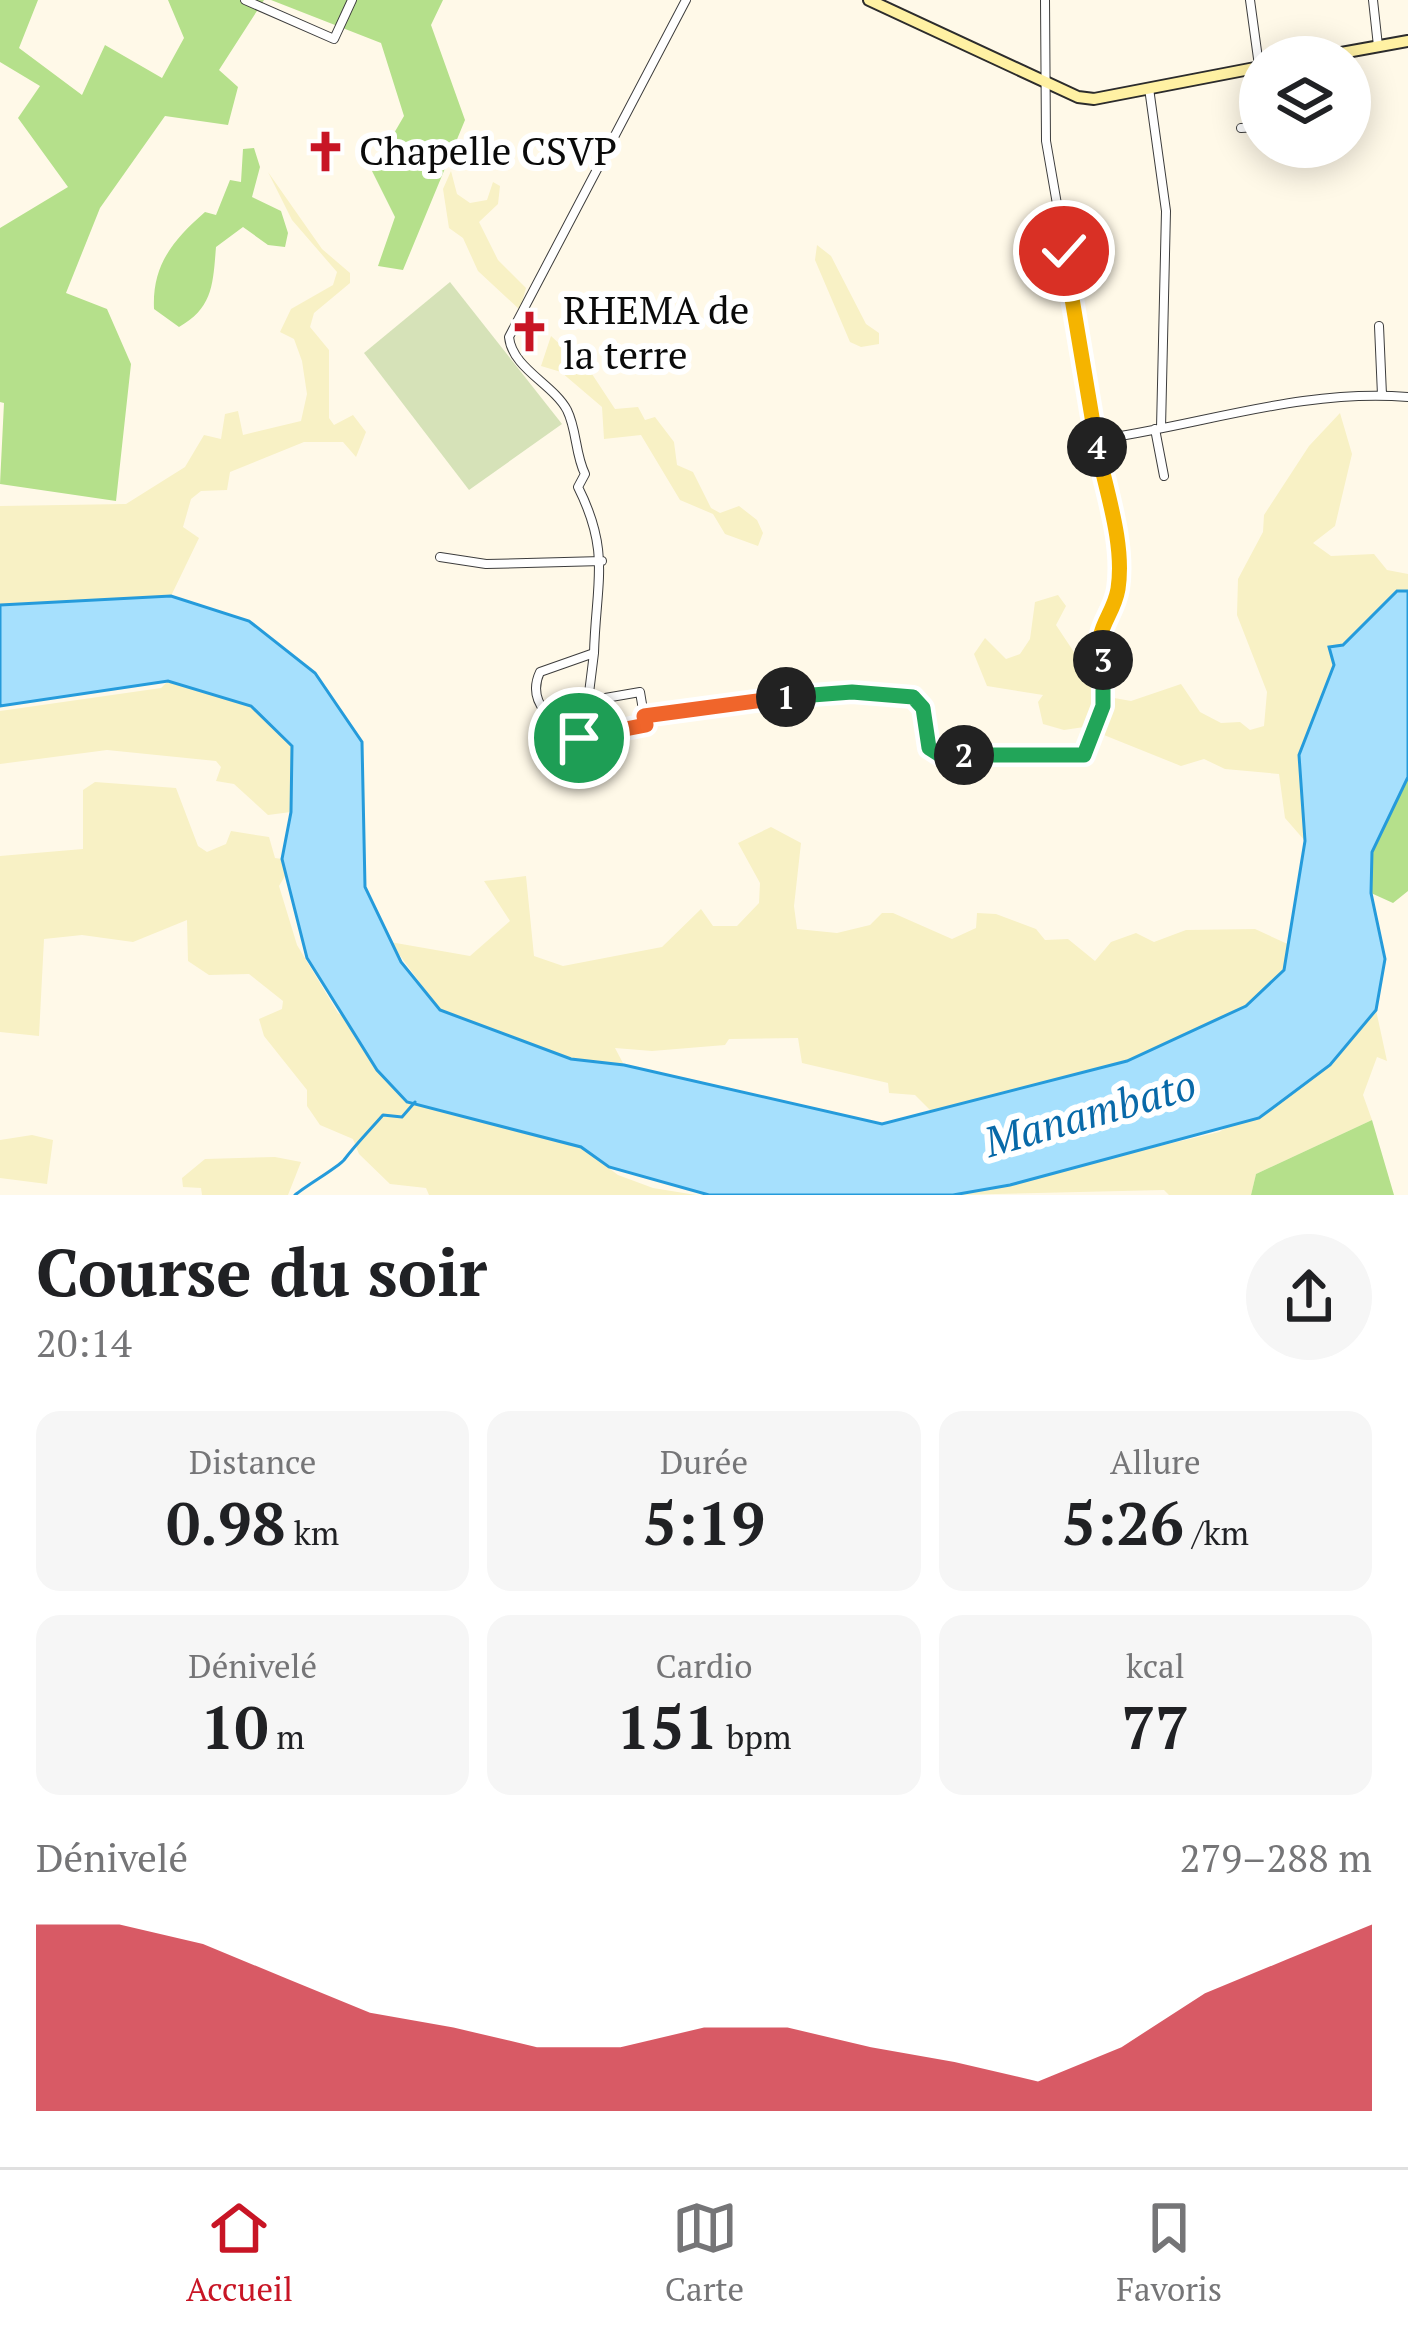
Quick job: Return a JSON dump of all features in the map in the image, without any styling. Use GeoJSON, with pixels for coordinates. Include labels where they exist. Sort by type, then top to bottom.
{"type":"FeatureCollection","features":[{"type":"Feature","properties":{"kind":"main road"},"geometry":{"type":"LineString","coordinates":[[869,0],[1094,99],[1239,73]]}},
{"type":"Feature","properties":{"kind":"main road"},"geometry":{"type":"LineString","coordinates":[[1371,48],[1408,41]]}},
{"type":"Feature","properties":{"kind":"street"},"geometry":{"type":"LineString","coordinates":[[245,0],[334,39],[352,0]]}},
{"type":"Feature","properties":{"kind":"street"},"geometry":{"type":"LineString","coordinates":[[594,652],[539,672],[534,684],[538,703],[554,722],[579,738],[646,725],[640,692],[587,701],[594,652],[602,560],[598,528],[578,487],[585,474],[574,450],[567,410],[522,362],[508,338],[686,0]]}},
{"type":"Feature","properties":{"kind":"street"},"geometry":{"type":"LineString","coordinates":[[644,716],[852,692],[913,697],[923,708],[929,748],[940,755],[1084,755],[1103,706],[1098,634],[1118,592],[1114,529],[1046,141],[1050,82],[1045,0]]}},
{"type":"Feature","properties":{"kind":"street"},"geometry":{"type":"LineString","coordinates":[[1250,0],[1255,36]]}},
{"type":"Feature","properties":{"kind":"street"},"geometry":{"type":"LineString","coordinates":[[1373,0],[1378,47]]}},
{"type":"Feature","properties":{"kind":"street"},"geometry":{"type":"LineString","coordinates":[[1149,88],[1166,211],[1158,428],[1164,476]]}},
{"type":"Feature","properties":{"kind":"street"},"geometry":{"type":"LineString","coordinates":[[1379,326],[1382,395]]}},
{"type":"Feature","properties":{"kind":"street"},"geometry":{"type":"LineString","coordinates":[[1095,440],[1261,407],[1382,395],[1408,397]]}},
{"type":"Feature","properties":{"kind":"street"},"geometry":{"type":"LineString","coordinates":[[440,557],[486,564],[602,560]]}},
{"type":"Feature","properties":{"kind":"shaded area"},"geometry":{"type":"Polygon","coordinates":[[[451,171],[457,194],[470,203],[487,200],[493,182],[500,186],[498,204],[479,222],[498,260],[526,288],[520,310],[478,271],[463,238],[449,228],[443,189],[451,171]]]}},
{"type":"Feature","properties":{"kind":"shaded area"},"geometry":{"type":"Polygon","coordinates":[[[268,172],[322,249],[350,273],[350,283],[314,313],[310,327],[329,350],[329,418],[334,425],[353,415],[366,432],[356,457],[343,442],[304,442],[230,472],[227,490],[201,491],[191,499],[183,527],[199,538],[171,596],[0,605],[0,506],[126,504],[185,467],[204,435],[221,439],[225,414],[238,411],[243,435],[301,421],[307,394],[302,361],[294,339],[280,332],[291,309],[333,285],[337,272],[292,220],[268,172]]]}},
{"type":"Feature","properties":{"kind":"shaded area"},"geometry":{"type":"Polygon","coordinates":[[[817,245],[831,256],[866,324],[879,333],[879,344],[861,347],[850,342],[815,260],[817,245]]]}},
{"type":"Feature","properties":{"kind":"shaded area"},"geometry":{"type":"Polygon","coordinates":[[[551,336],[592,374],[615,409],[638,407],[645,420],[655,417],[674,442],[677,465],[693,472],[711,508],[720,513],[739,506],[757,520],[763,533],[758,546],[725,534],[713,514],[680,500],[641,435],[604,439],[602,407],[561,372],[541,366],[551,336]]]}},
{"type":"Feature","properties":{"kind":"shaded area"},"geometry":{"type":"Polygon","coordinates":[[[1340,413],[1352,454],[1335,526],[1313,543],[1331,556],[1374,554],[1387,570],[1408,574],[1408,591],[1397,591],[1343,645],[1335,646],[1334,665],[1299,755],[1305,841],[1285,818],[1279,774],[1225,769],[1204,759],[1181,766],[1084,727],[1064,730],[1043,724],[1038,702],[1043,695],[987,686],[974,654],[985,638],[1006,659],[1020,654],[1030,639],[1035,602],[1058,595],[1066,606],[1056,625],[1103,696],[1131,701],[1181,684],[1200,712],[1221,723],[1240,722],[1250,730],[1264,726],[1267,692],[1237,615],[1238,579],[1263,532],[1264,515],[1309,446],[1340,413]]]}},
{"type":"Feature","properties":{"kind":"shaded area"},"geometry":{"type":"Polygon","coordinates":[[[168,681],[252,706],[292,746],[291,812],[268,815],[234,784],[216,781],[221,767],[216,761],[107,750],[0,764],[0,711],[161,688],[168,681]]]}},
{"type":"Feature","properties":{"kind":"shaded area"},"geometry":{"type":"Polygon","coordinates":[[[95,782],[176,788],[198,846],[207,852],[226,844],[231,831],[269,837],[275,858],[282,859],[285,876],[279,886],[297,945],[338,1013],[508,1127],[581,1147],[618,1175],[653,1188],[696,1195],[429,1195],[426,1188],[390,1184],[359,1154],[353,1139],[320,1125],[307,1106],[307,1090],[264,1036],[259,1019],[282,1009],[283,1001],[249,974],[209,975],[188,961],[187,920],[133,942],[82,935],[44,939],[39,1036],[0,1032],[0,856],[83,849],[83,790],[95,782]]]}},
{"type":"Feature","properties":{"kind":"shaded area"},"geometry":{"type":"Polygon","coordinates":[[[771,827],[801,843],[794,906],[797,929],[837,933],[870,925],[882,913],[893,913],[952,939],[976,928],[977,913],[996,914],[1036,929],[1045,940],[1068,939],[1095,961],[1111,942],[1136,933],[1154,942],[1186,930],[1255,929],[1292,946],[1284,969],[1246,1006],[1127,1061],[931,1111],[915,1095],[889,1093],[888,1083],[802,1063],[798,1038],[729,1039],[725,1045],[652,1051],[615,1048],[624,1065],[571,1059],[440,1010],[390,942],[470,956],[510,921],[484,881],[526,876],[534,956],[563,966],[662,947],[701,909],[713,926],[737,926],[759,903],[760,883],[738,843],[771,827]]]}},
{"type":"Feature","properties":{"kind":"shaded area"},"geometry":{"type":"Polygon","coordinates":[[[1376,1010],[1387,1061],[1377,1057],[1363,1095],[1372,1120],[1256,1174],[1251,1195],[1169,1195],[1164,1190],[953,1195],[1219,1132],[1330,1065],[1376,1010]]]}},
{"type":"Feature","properties":{"kind":"shaded area"},"geometry":{"type":"Polygon","coordinates":[[[32,1135],[53,1140],[47,1184],[0,1178],[0,1140],[32,1135]]]}},
{"type":"Feature","properties":{"kind":"shaded area"},"geometry":{"type":"Polygon","coordinates":[[[275,1157],[301,1162],[288,1195],[202,1195],[201,1188],[183,1187],[182,1178],[205,1159],[275,1157]]]}},
{"type":"Feature","properties":{"kind":"green space"},"geometry":{"type":"Polygon","coordinates":[[[0,0],[38,0],[19,48],[82,95],[105,45],[162,78],[184,38],[168,0],[264,0],[219,70],[238,87],[228,125],[165,116],[100,208],[66,293],[107,309],[131,364],[116,501],[0,484],[4,403],[0,402],[0,228],[68,187],[18,118],[40,86],[0,62],[0,0]]]}},
{"type":"Feature","properties":{"kind":"green space"},"geometry":{"type":"Polygon","coordinates":[[[271,0],[443,0],[431,25],[465,120],[403,270],[378,266],[395,217],[372,171],[404,116],[381,43],[271,0]]]}},
{"type":"Feature","properties":{"kind":"green space"},"geometry":{"type":"Polygon","coordinates":[[[254,148],[260,167],[252,197],[281,211],[288,233],[285,247],[268,245],[243,227],[216,247],[205,303],[179,327],[154,309],[161,266],[194,222],[205,212],[216,215],[230,180],[241,182],[243,149],[254,148]]]}},
{"type":"Feature","properties":{"kind":"green space"},"geometry":{"type":"Polygon","coordinates":[[[450,282],[562,424],[469,490],[364,353],[450,282]]]}},
{"type":"Feature","properties":{"kind":"green space"},"geometry":{"type":"Polygon","coordinates":[[[1408,777],[1408,891],[1393,903],[1371,893],[1372,852],[1408,777]]]}},
{"type":"Feature","properties":{"kind":"green space"},"geometry":{"type":"Polygon","coordinates":[[[1372,1120],[1394,1195],[1251,1195],[1256,1174],[1372,1120]]]}},
{"type":"Feature","properties":{"kind":"water","name":"Manambato"},"geometry":{"type":"Polygon","coordinates":[[[1397,591],[1408,591],[1408,777],[1372,852],[1371,893],[1385,959],[1376,1010],[1330,1065],[1259,1118],[1010,1185],[953,1195],[709,1195],[609,1167],[581,1147],[407,1102],[377,1070],[307,958],[282,859],[291,812],[292,746],[251,706],[168,681],[0,706],[0,605],[171,596],[249,621],[315,673],[362,742],[365,887],[401,962],[440,1010],[571,1059],[624,1065],[882,1124],[1127,1061],[1246,1006],[1284,970],[1305,841],[1299,755],[1334,665],[1329,647],[1343,645],[1397,591]]]}},
{"type":"Feature","properties":{"kind":"waterway"},"geometry":{"type":"LineString","coordinates":[[295,1195],[340,1163],[383,1115],[402,1117],[415,1102]]}},
{"type":"Feature","properties":{"kind":"place","name":"Chapelle CSVP"},"geometry":{"type":"Point","coordinates":[325,151]}},
{"type":"Feature","properties":{"kind":"place","name":"RHEMA de la terre"},"geometry":{"type":"Point","coordinates":[529,332]}},
{"type":"Feature","properties":{"kind":"route"},"geometry":{"type":"LineString","coordinates":[[579,738],[646,725],[644,716],[758,699],[852,692],[913,697],[923,708],[929,748],[940,755],[994,752],[1061,757],[1088,751],[1106,685],[1098,634],[1118,592],[1118,565],[1085,401],[1084,359],[1064,251]]}}]}
